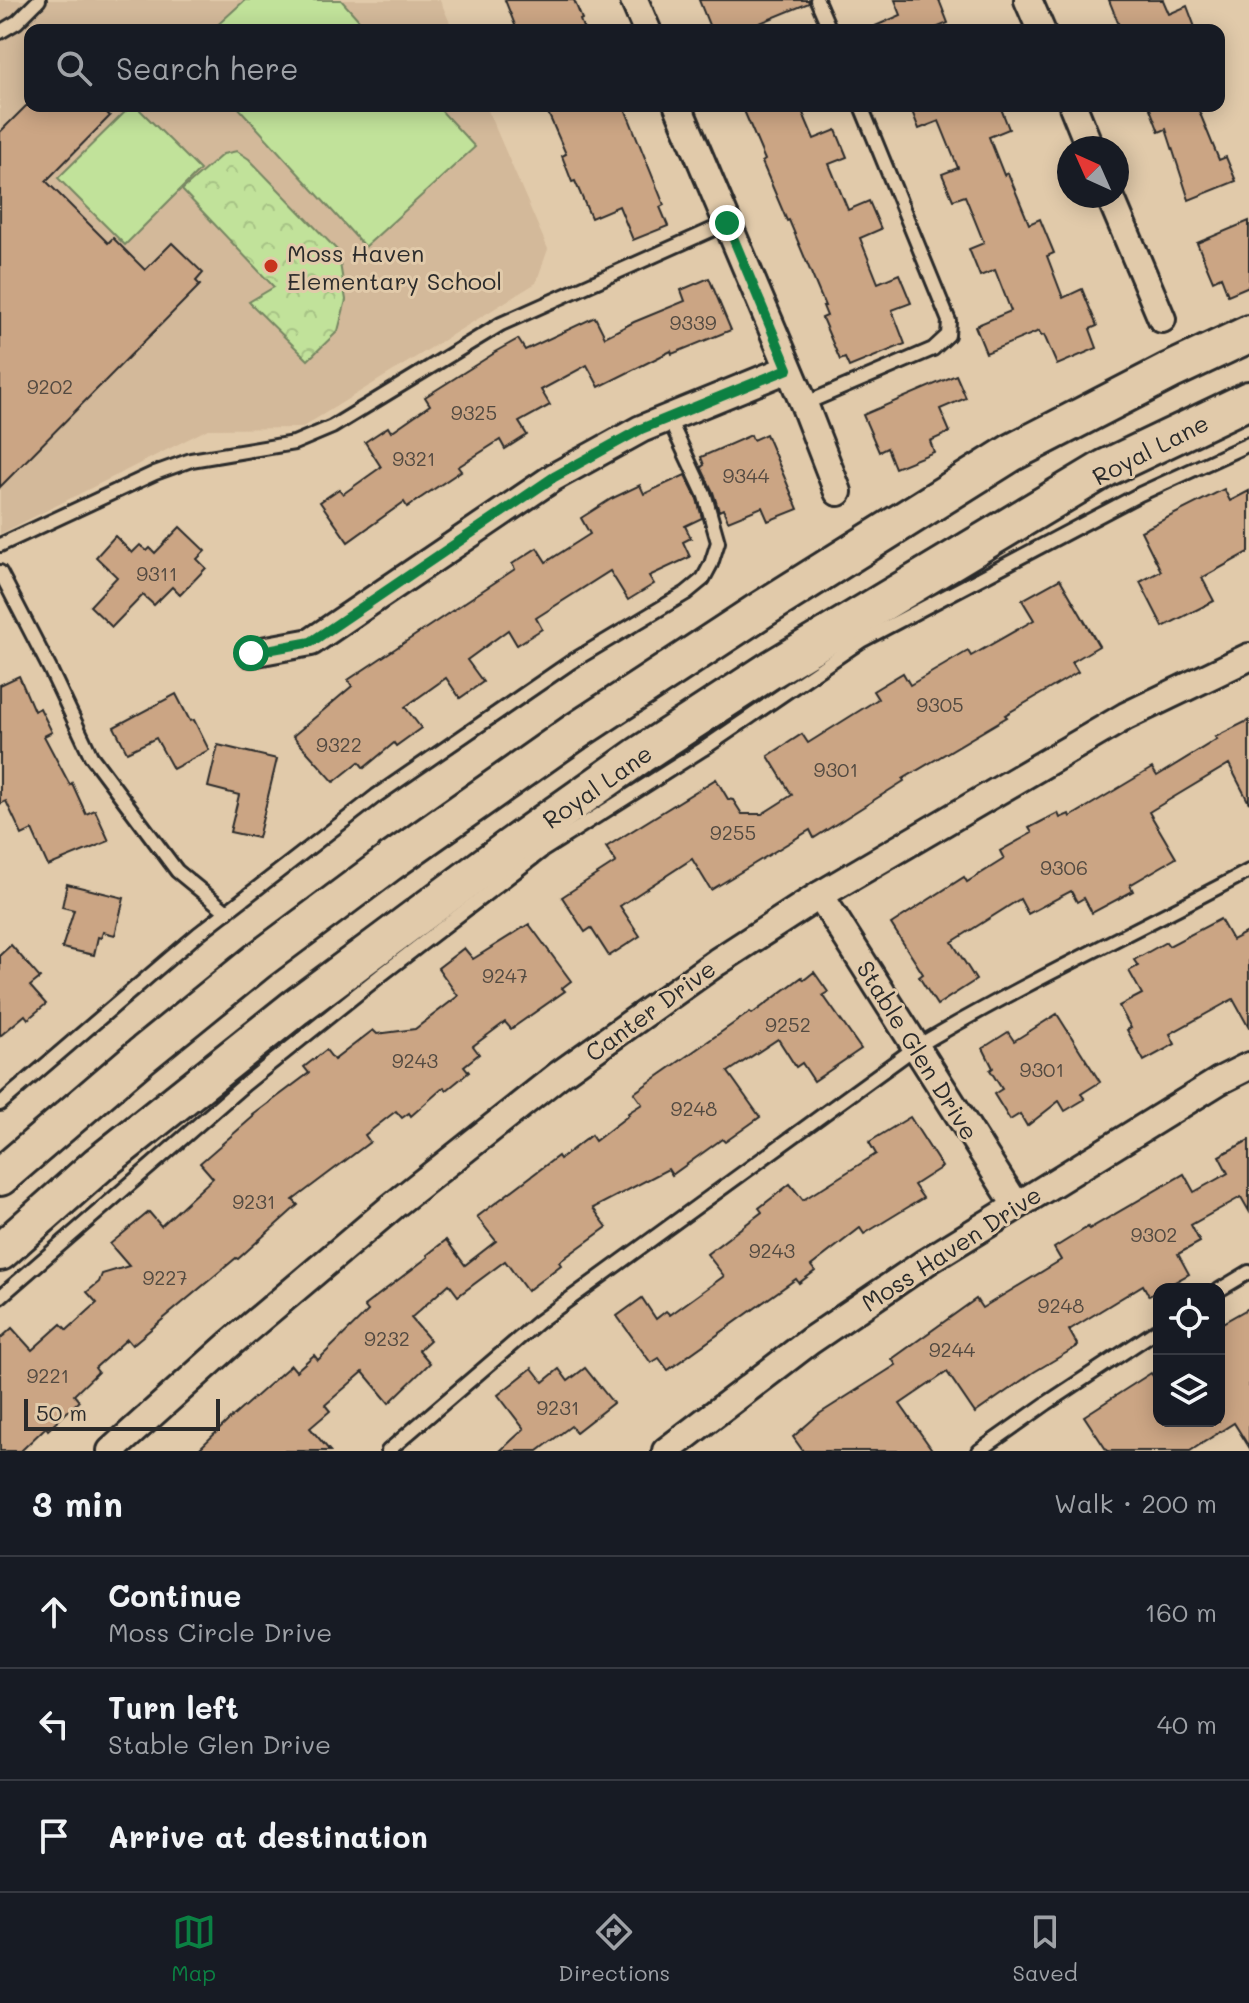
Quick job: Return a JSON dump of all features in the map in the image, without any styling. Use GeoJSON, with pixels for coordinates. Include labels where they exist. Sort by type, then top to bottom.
{"type":"FeatureCollection","features":[{"type":"Feature","properties":{"kind":"main road"},"geometry":{"type":"LineString","coordinates":[[0,1177],[258,961],[389,863],[575,732],[761,610],[1011,453],[1249,334]]}},
{"type":"Feature","properties":{"kind":"main road","name":"Royal Lane"},"geometry":{"type":"LineString","coordinates":[[0,1252],[98,1165],[296,1007],[640,755],[772,669],[1106,468],[1249,400]]}},
{"type":"Feature","properties":{"kind":"street"},"geometry":{"type":"LineString","coordinates":[[634,0],[644,24]]}},
{"type":"Feature","properties":{"kind":"street"},"geometry":{"type":"LineString","coordinates":[[1028,0],[1038,24]]}},
{"type":"Feature","properties":{"kind":"street"},"geometry":{"type":"LineString","coordinates":[[681,112],[838,492]]}},
{"type":"Feature","properties":{"kind":"street"},"geometry":{"type":"LineString","coordinates":[[1075,112],[1085,136]]}},
{"type":"Feature","properties":{"kind":"street"},"geometry":{"type":"LineString","coordinates":[[1115,208],[1162,319]]}},
{"type":"Feature","properties":{"kind":"street"},"geometry":{"type":"LineString","coordinates":[[251,653],[311,642],[554,477],[641,429],[788,369]]}},
{"type":"Feature","properties":{"kind":"street","name":"Canter Drive"},"geometry":{"type":"LineString","coordinates":[[111,1451],[231,1343],[393,1206],[560,1074],[717,962],[820,895],[1126,716],[1249,657]]}},
{"type":"Feature","properties":{"kind":"street","name":"Stable Glen Drive"},"geometry":{"type":"LineString","coordinates":[[820,895],[1016,1205]]}},
{"type":"Feature","properties":{"kind":"street","name":"Moss Haven Drive"},"geometry":{"type":"LineString","coordinates":[[666,1451],[810,1341],[926,1262],[1219,1081],[1249,1066]]}},
{"type":"Feature","properties":{"kind":"lane"},"geometry":{"type":"LineString","coordinates":[[0,32],[17,22],[39,0]]}},
{"type":"Feature","properties":{"kind":"lane"},"geometry":{"type":"LineString","coordinates":[[817,0],[827,24]]}},
{"type":"Feature","properties":{"kind":"lane"},"geometry":{"type":"LineString","coordinates":[[804,404],[933,349],[948,335],[949,321],[863,112]]}},
{"type":"Feature","properties":{"kind":"lane"},"geometry":{"type":"LineString","coordinates":[[0,545],[155,473],[191,460],[294,443],[332,427],[501,324],[727,223]]}},
{"type":"Feature","properties":{"kind":"lane"},"geometry":{"type":"LineString","coordinates":[[0,1104],[198,934],[376,796],[571,662],[686,593],[703,579],[718,542],[705,496],[668,417]]}},
{"type":"Feature","properties":{"kind":"lane"},"geometry":{"type":"LineString","coordinates":[[0,1297],[245,1084],[542,851],[703,749],[861,641],[1140,494],[1249,444]]}},
{"type":"Feature","properties":{"kind":"lane"},"geometry":{"type":"LineString","coordinates":[[0,572],[91,756],[177,871],[227,912]]}},
{"type":"Feature","properties":{"kind":"lane"},"geometry":{"type":"LineString","coordinates":[[388,1451],[538,1322],[916,1047],[1065,964],[1249,871]]}},
{"type":"Feature","properties":{"kind":"lane"},"geometry":{"type":"LineString","coordinates":[[1225,1286],[1249,1272]]}},
{"type":"Feature","properties":{"kind":"lane"},"geometry":{"type":"LineString","coordinates":[[979,1451],[1153,1333]]}},
{"type":"Feature","properties":{"kind":"shaded area","name":"Moss Haven Elementary School"},"geometry":{"type":"Polygon","coordinates":[[[0,0],[440,0],[450,24],[24,24],[24,112],[489,112],[548,249],[536,283],[301,428],[208,429],[0,534],[0,0]]]}},
{"type":"Feature","properties":{"kind":"green space"},"geometry":{"type":"Polygon","coordinates":[[[245,0],[341,0],[363,24],[219,24],[245,0]]]}},
{"type":"Feature","properties":{"kind":"green space"},"geometry":{"type":"Polygon","coordinates":[[[125,112],[142,112],[200,170],[125,245],[58,178],[125,112]]]}},
{"type":"Feature","properties":{"kind":"green space"},"geometry":{"type":"Polygon","coordinates":[[[242,112],[443,112],[475,147],[365,247],[242,112]]]}},
{"type":"Feature","properties":{"kind":"green space"},"geometry":{"type":"Polygon","coordinates":[[[237,151],[249,159],[338,251],[346,300],[338,331],[308,360],[249,302],[274,287],[182,190],[223,154],[237,151]]]}},
{"type":"Feature","properties":{"kind":"building"},"geometry":{"type":"Polygon","coordinates":[[[505,0],[574,0],[582,19],[582,24],[515,24],[505,0]]]}},
{"type":"Feature","properties":{"kind":"building"},"geometry":{"type":"Polygon","coordinates":[[[699,0],[808,0],[809,3],[757,24],[709,24],[699,0]]]}},
{"type":"Feature","properties":{"kind":"building"},"geometry":{"type":"Polygon","coordinates":[[[895,0],[939,0],[948,23],[880,24],[901,15],[895,0]]]}},
{"type":"Feature","properties":{"kind":"building"},"geometry":{"type":"Polygon","coordinates":[[[1109,0],[1163,0],[1169,14],[1187,6],[1194,24],[1119,24],[1109,0]]]}},
{"type":"Feature","properties":{"kind":"building"},"geometry":{"type":"Polygon","coordinates":[[[24,108],[24,112],[106,112],[110,116],[46,181],[108,243],[113,238],[145,270],[172,243],[203,273],[196,281],[200,285],[0,487],[0,132],[24,108]]]}},
{"type":"Feature","properties":{"kind":"building"},"geometry":{"type":"Polygon","coordinates":[[[548,112],[626,112],[664,205],[660,207],[668,226],[633,240],[619,206],[591,218],[575,181],[572,182],[562,156],[566,154],[548,112]]]}},
{"type":"Feature","properties":{"kind":"building"},"geometry":{"type":"Polygon","coordinates":[[[745,112],[803,112],[814,139],[836,130],[847,157],[829,164],[848,210],[869,201],[881,229],[860,238],[878,283],[899,274],[911,303],[892,310],[905,344],[849,367],[845,358],[840,360],[822,318],[827,316],[825,306],[762,162],[765,160],[745,112]]]}},
{"type":"Feature","properties":{"kind":"building"},"geometry":{"type":"Polygon","coordinates":[[[912,112],[1002,112],[1009,129],[989,137],[1004,175],[1008,173],[1029,224],[1040,219],[1054,253],[1047,256],[1063,298],[1082,289],[1097,326],[1090,329],[1097,348],[1057,365],[1044,335],[1041,336],[1039,331],[986,353],[975,326],[1011,311],[995,270],[980,276],[969,249],[984,243],[965,196],[953,200],[942,174],[958,168],[939,121],[919,129],[912,112]]]}},
{"type":"Feature","properties":{"kind":"building"},"geometry":{"type":"Polygon","coordinates":[[[1151,112],[1199,112],[1219,160],[1226,157],[1236,181],[1189,200],[1166,129],[1159,132],[1151,112]]]}},
{"type":"Feature","properties":{"kind":"building"},"geometry":{"type":"Polygon","coordinates":[[[1249,221],[1249,286],[1228,295],[1221,277],[1213,281],[1197,243],[1249,221]]]}},
{"type":"Feature","properties":{"kind":"building"},"geometry":{"type":"Polygon","coordinates":[[[709,278],[731,330],[672,354],[671,351],[599,387],[587,365],[541,390],[550,405],[519,422],[527,435],[505,449],[500,440],[458,467],[461,471],[407,507],[404,502],[348,542],[320,502],[339,489],[343,494],[381,467],[365,442],[388,427],[391,432],[430,405],[425,397],[493,353],[518,339],[525,350],[595,317],[605,337],[685,301],[681,290],[709,278]]]}},
{"type":"Feature","properties":{"kind":"building"},"geometry":{"type":"Polygon","coordinates":[[[956,375],[966,398],[940,409],[950,432],[930,441],[934,452],[895,468],[887,448],[879,452],[863,415],[956,375]]]}},
{"type":"Feature","properties":{"kind":"building"},"geometry":{"type":"Polygon","coordinates":[[[766,434],[798,509],[768,521],[762,507],[728,521],[723,509],[719,511],[701,467],[704,465],[701,457],[751,435],[753,440],[766,434]]]}},
{"type":"Feature","properties":{"kind":"building"},"geometry":{"type":"Polygon","coordinates":[[[685,475],[702,518],[685,526],[691,538],[683,542],[690,557],[649,576],[654,584],[628,600],[610,571],[536,618],[542,629],[517,645],[508,630],[467,660],[483,682],[460,698],[446,678],[405,707],[421,728],[396,746],[394,743],[364,768],[359,762],[334,782],[293,736],[352,686],[348,680],[515,569],[512,564],[537,548],[546,562],[590,534],[581,518],[640,485],[644,494],[685,475]]]}},
{"type":"Feature","properties":{"kind":"building"},"geometry":{"type":"Polygon","coordinates":[[[1224,489],[1230,501],[1249,491],[1249,552],[1202,578],[1214,601],[1163,627],[1140,582],[1161,571],[1141,531],[1224,489]]]}},
{"type":"Feature","properties":{"kind":"building"},"geometry":{"type":"Polygon","coordinates":[[[180,527],[205,551],[197,559],[206,568],[180,595],[172,587],[154,605],[143,595],[112,627],[90,606],[117,577],[96,557],[115,536],[132,553],[140,545],[155,553],[180,527]]]}},
{"type":"Feature","properties":{"kind":"building"},"geometry":{"type":"Polygon","coordinates":[[[1060,579],[1099,646],[1072,662],[1078,672],[903,779],[814,838],[810,830],[711,890],[692,859],[620,906],[640,936],[609,956],[591,928],[585,932],[562,897],[616,862],[606,847],[716,779],[742,814],[762,814],[792,795],[768,756],[802,734],[808,743],[878,699],[873,691],[903,673],[910,685],[968,651],[971,656],[1034,620],[1022,600],[1060,579]]]}},
{"type":"Feature","properties":{"kind":"building"},"geometry":{"type":"Polygon","coordinates":[[[19,676],[34,711],[40,708],[52,732],[44,736],[70,785],[72,783],[86,814],[95,810],[109,841],[48,866],[32,830],[22,835],[6,801],[0,804],[0,685],[19,676]]]}},
{"type":"Feature","properties":{"kind":"building"},"geometry":{"type":"Polygon","coordinates":[[[176,694],[209,750],[173,769],[156,738],[127,752],[114,727],[176,694]]]}},
{"type":"Feature","properties":{"kind":"building"},"geometry":{"type":"Polygon","coordinates":[[[1249,720],[1249,803],[1229,764],[1149,812],[1176,858],[1130,885],[1133,891],[1092,913],[1084,898],[1077,902],[1071,891],[1028,914],[1020,899],[952,942],[976,980],[937,1005],[919,977],[923,974],[891,924],[964,877],[967,882],[1004,859],[1000,851],[1032,833],[1029,828],[1058,813],[1060,818],[1069,814],[1070,817],[1152,768],[1157,776],[1217,739],[1215,737],[1249,720]]]}},
{"type":"Feature","properties":{"kind":"building"},"geometry":{"type":"Polygon","coordinates":[[[218,745],[277,759],[258,838],[230,832],[239,795],[208,787],[218,745]]]}},
{"type":"Feature","properties":{"kind":"building"},"geometry":{"type":"Polygon","coordinates":[[[67,884],[124,898],[115,935],[103,932],[101,938],[98,937],[94,955],[62,948],[74,910],[62,907],[67,884]]]}},
{"type":"Feature","properties":{"kind":"building"},"geometry":{"type":"Polygon","coordinates":[[[1220,919],[1232,940],[1249,931],[1249,1028],[1233,999],[1170,1034],[1175,1044],[1144,1061],[1127,1030],[1131,1028],[1119,1006],[1142,994],[1129,971],[1138,966],[1134,960],[1166,942],[1169,946],[1220,919]]]}},
{"type":"Feature","properties":{"kind":"building"},"geometry":{"type":"Polygon","coordinates":[[[529,924],[571,981],[562,988],[565,991],[511,1029],[505,1022],[473,1046],[479,1054],[464,1066],[469,1072],[447,1090],[444,1087],[411,1116],[409,1113],[402,1118],[396,1111],[365,1135],[370,1142],[293,1200],[298,1205],[238,1259],[132,1345],[127,1339],[95,1368],[98,1372],[74,1395],[79,1401],[48,1430],[46,1427],[21,1451],[0,1451],[0,1339],[12,1328],[32,1350],[61,1324],[67,1330],[97,1303],[87,1292],[99,1282],[102,1274],[129,1266],[110,1244],[149,1212],[161,1226],[213,1178],[200,1163],[253,1115],[309,1073],[304,1067],[326,1050],[334,1060],[373,1030],[377,1034],[415,1029],[458,996],[438,968],[464,948],[473,959],[529,924]]]}},
{"type":"Feature","properties":{"kind":"building"},"geometry":{"type":"Polygon","coordinates":[[[11,945],[40,978],[30,986],[46,1004],[28,1019],[25,1015],[0,1036],[0,955],[11,945]]]}},
{"type":"Feature","properties":{"kind":"building"},"geometry":{"type":"Polygon","coordinates":[[[814,972],[828,992],[823,995],[861,1049],[814,1081],[802,1063],[796,1067],[778,1039],[728,1072],[760,1117],[725,1142],[722,1139],[672,1175],[668,1169],[593,1208],[607,1227],[559,1262],[561,1265],[527,1291],[505,1261],[458,1296],[449,1284],[411,1318],[430,1340],[419,1350],[430,1363],[389,1403],[363,1372],[325,1405],[330,1411],[310,1428],[330,1451],[197,1451],[291,1365],[296,1371],[314,1355],[318,1360],[368,1311],[364,1306],[446,1240],[465,1265],[496,1241],[477,1217],[558,1156],[560,1159],[591,1135],[595,1141],[629,1115],[642,1104],[634,1093],[802,977],[804,980],[814,972]]]}},
{"type":"Feature","properties":{"kind":"building"},"geometry":{"type":"Polygon","coordinates":[[[1057,1014],[1100,1082],[1081,1094],[1085,1099],[1065,1111],[1059,1101],[1027,1126],[1020,1114],[1010,1120],[994,1094],[1002,1089],[990,1070],[993,1068],[983,1048],[1008,1032],[1014,1041],[1057,1014]]]}},
{"type":"Feature","properties":{"kind":"building"},"geometry":{"type":"Polygon","coordinates":[[[910,1117],[942,1167],[914,1185],[923,1198],[864,1234],[860,1228],[811,1266],[815,1271],[799,1283],[796,1279],[668,1370],[659,1358],[651,1363],[617,1316],[642,1298],[656,1319],[666,1311],[670,1315],[724,1276],[707,1254],[762,1212],[759,1208],[790,1184],[803,1200],[876,1154],[869,1142],[910,1117]]]}},
{"type":"Feature","properties":{"kind":"building"},"geometry":{"type":"Polygon","coordinates":[[[1249,1140],[1249,1211],[1241,1197],[1191,1225],[1200,1242],[1178,1254],[1189,1274],[1173,1283],[1153,1283],[1153,1294],[1149,1296],[1143,1285],[1069,1330],[1078,1346],[975,1413],[947,1372],[900,1404],[933,1451],[803,1451],[793,1437],[819,1414],[896,1365],[892,1359],[976,1299],[982,1308],[1061,1260],[1054,1248],[1088,1227],[1184,1174],[1194,1192],[1228,1173],[1219,1156],[1249,1140]]]}},
{"type":"Feature","properties":{"kind":"building"},"geometry":{"type":"Polygon","coordinates":[[[1249,1308],[1249,1447],[1234,1423],[1190,1451],[1107,1451],[1084,1416],[1151,1373],[1153,1427],[1225,1427],[1225,1322],[1249,1308]]]}},
{"type":"Feature","properties":{"kind":"building"},"geometry":{"type":"Polygon","coordinates":[[[532,1368],[543,1382],[559,1369],[568,1381],[585,1368],[613,1403],[576,1432],[571,1426],[538,1451],[500,1451],[524,1429],[498,1395],[532,1368]]]}},
{"type":"Feature","properties":{"kind":"place","name":"Moss Haven Elementary School"},"geometry":{"type":"Point","coordinates":[271,266]}},
{"type":"Feature","properties":{"kind":"route"},"geometry":{"type":"LineString","coordinates":[[251,653],[311,642],[554,477],[641,429],[788,369],[727,223]]}}]}
